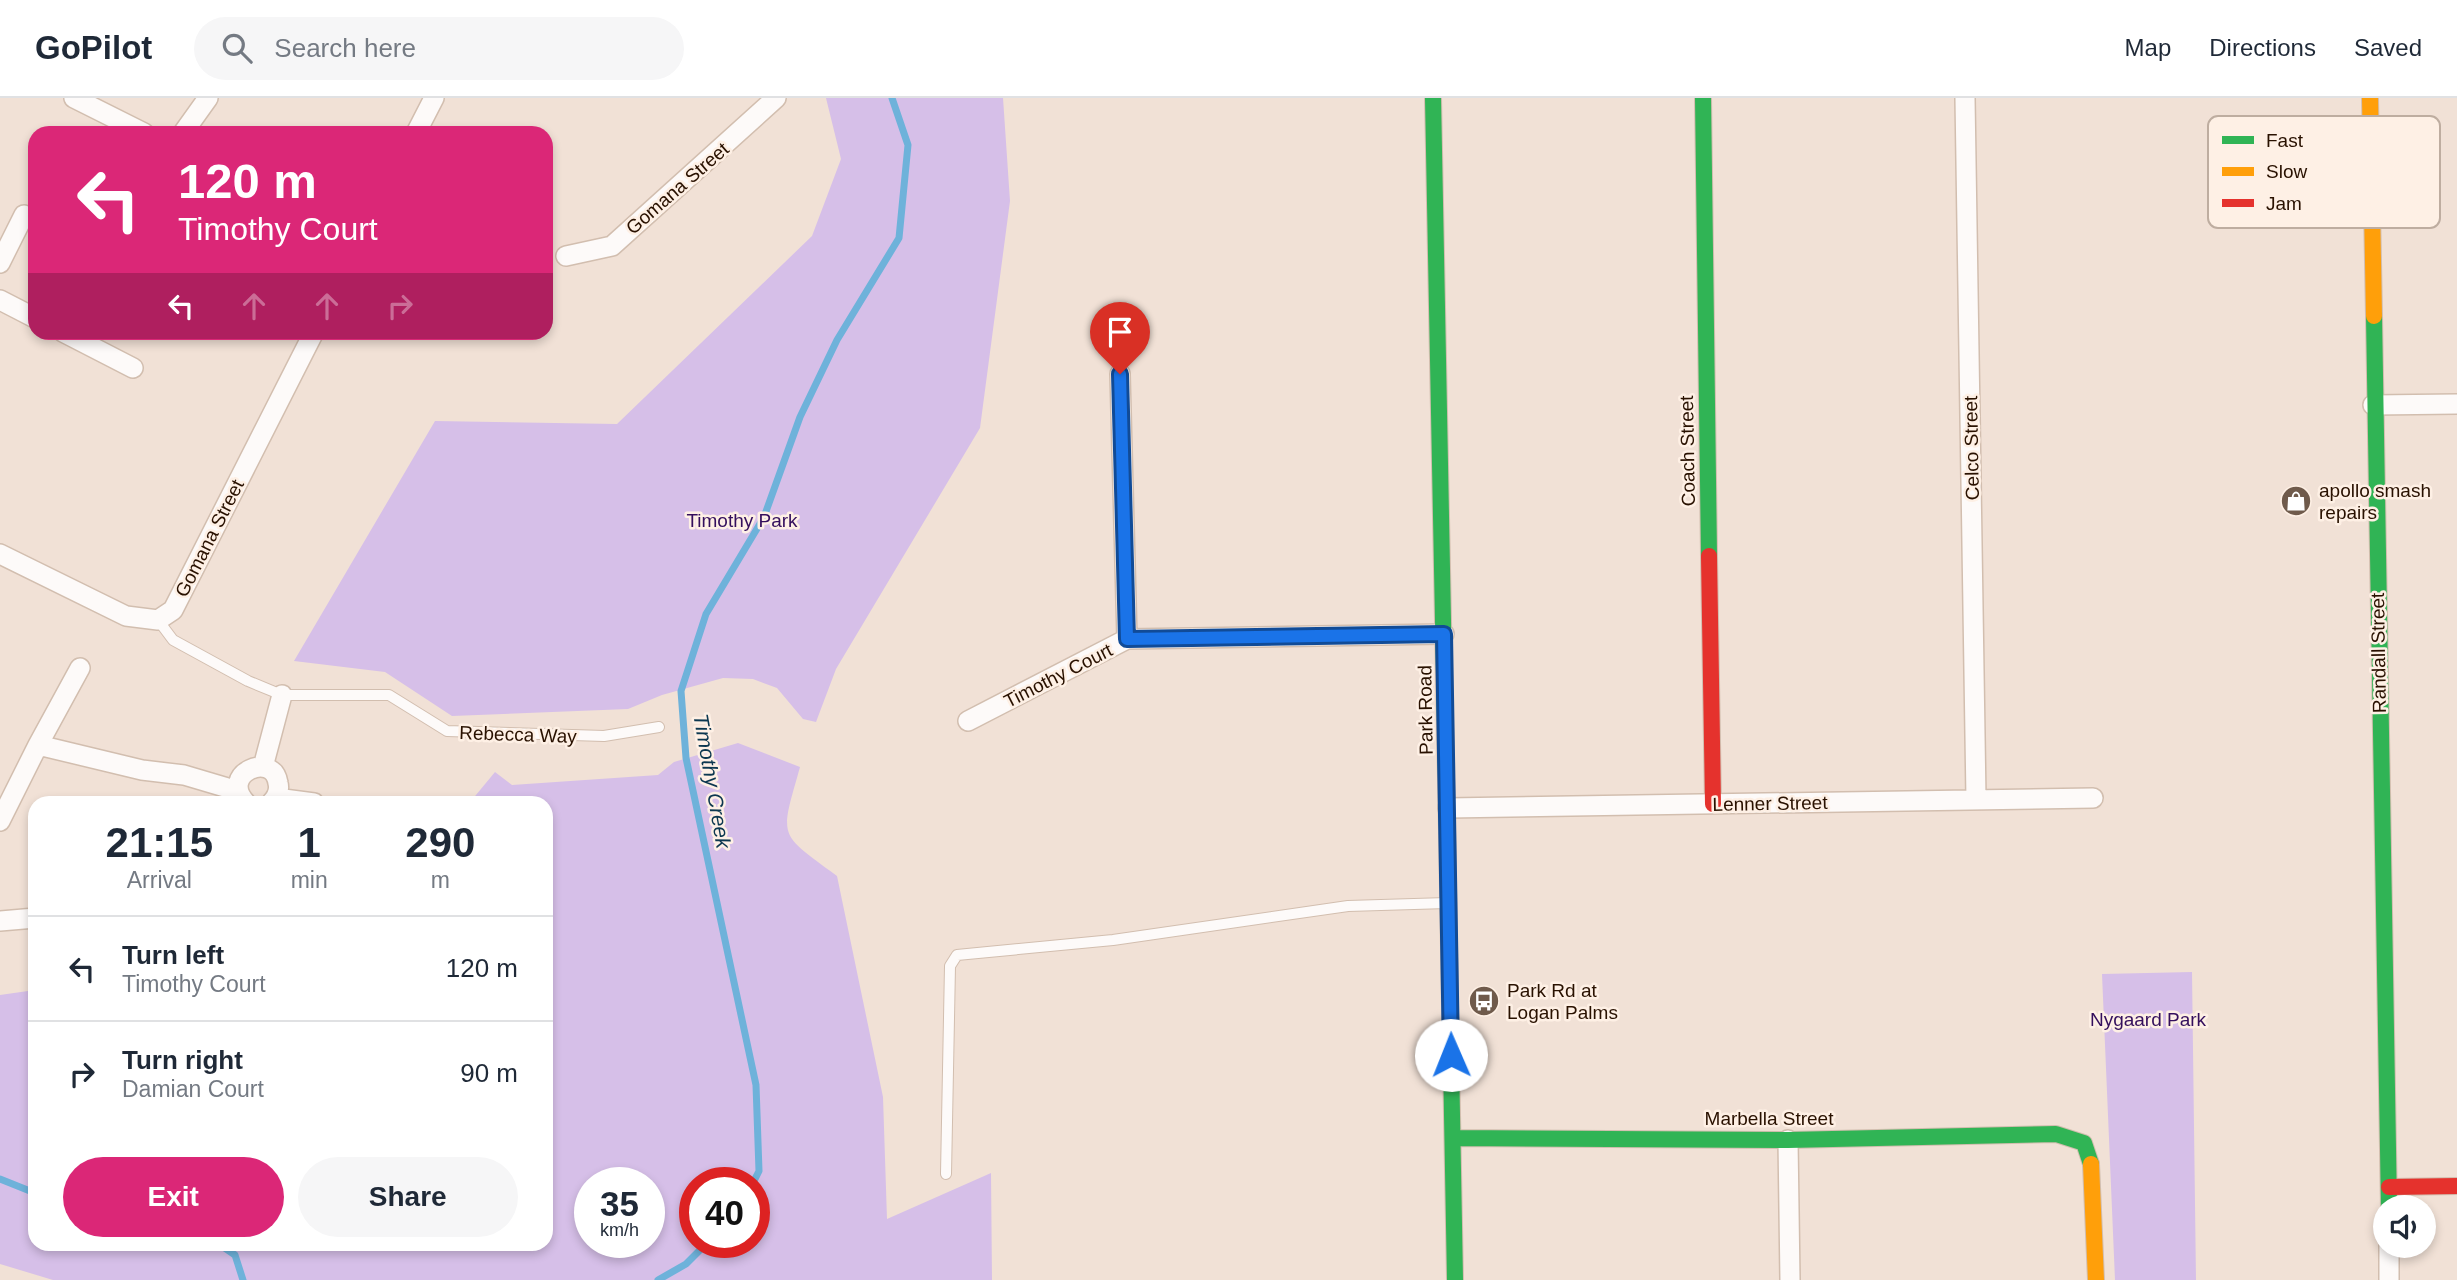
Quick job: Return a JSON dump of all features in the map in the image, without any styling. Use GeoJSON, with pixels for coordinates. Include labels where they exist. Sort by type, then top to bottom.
{"type":"FeatureCollection","features":[{"type":"Feature","properties":{"kind":"street"},"geometry":{"type":"LineString","coordinates":[[74,98],[130,126]]}},
{"type":"Feature","properties":{"kind":"street"},"geometry":{"type":"LineString","coordinates":[[188,126],[208,98]]}},
{"type":"Feature","properties":{"kind":"street"},"geometry":{"type":"LineString","coordinates":[[420,126],[434,98]]}},
{"type":"Feature","properties":{"kind":"street","name":"Gomana Street"},"geometry":{"type":"LineString","coordinates":[[566,256],[612,246],[776,98]]}},
{"type":"Feature","properties":{"kind":"street","name":"Park Road"},"geometry":{"type":"LineString","coordinates":[[1433,98],[1455,1280]]}},
{"type":"Feature","properties":{"kind":"street","name":"Coach Street"},"geometry":{"type":"LineString","coordinates":[[1703,98],[1713,804]]}},
{"type":"Feature","properties":{"kind":"street","name":"Celco Street"},"geometry":{"type":"LineString","coordinates":[[1965,98],[1976,799]]}},
{"type":"Feature","properties":{"kind":"street","name":"Randall Street"},"geometry":{"type":"LineString","coordinates":[[2370,98],[2370,116]]}},
{"type":"Feature","properties":{"kind":"street"},"geometry":{"type":"LineString","coordinates":[[0,263],[24,215]]}},
{"type":"Feature","properties":{"kind":"street","name":"Randall Street"},"geometry":{"type":"LineString","coordinates":[[2371,228],[2389,1195]]}},
{"type":"Feature","properties":{"kind":"street"},"geometry":{"type":"LineString","coordinates":[[0,300],[28,314]]}},
{"type":"Feature","properties":{"kind":"street"},"geometry":{"type":"LineString","coordinates":[[95,340],[133,368]]}},
{"type":"Feature","properties":{"kind":"street","name":"Gomana Street"},"geometry":{"type":"LineString","coordinates":[[158,620],[173,610],[310,340]]}},
{"type":"Feature","properties":{"kind":"street"},"geometry":{"type":"LineString","coordinates":[[1120,374],[1127,639]]}},
{"type":"Feature","properties":{"kind":"street"},"geometry":{"type":"LineString","coordinates":[[2373,405],[2457,404]]}},
{"type":"Feature","properties":{"kind":"street"},"geometry":{"type":"LineString","coordinates":[[0,554],[126,616],[158,620]]}},
{"type":"Feature","properties":{"kind":"street","name":"Timothy Court"},"geometry":{"type":"LineString","coordinates":[[968,721],[1127,639],[1444,634]]}},
{"type":"Feature","properties":{"kind":"street"},"geometry":{"type":"LineString","coordinates":[[0,821],[80,668]]}},
{"type":"Feature","properties":{"kind":"street"},"geometry":{"type":"LineString","coordinates":[[263,767],[282,695]]}},
{"type":"Feature","properties":{"kind":"street"},"geometry":{"type":"LineString","coordinates":[[38,745],[142,770],[184,775],[239,796]]}},
{"type":"Feature","properties":{"kind":"street"},"geometry":{"type":"LineString","coordinates":[[242,796],[245,772],[263,767]]}},
{"type":"Feature","properties":{"kind":"street"},"geometry":{"type":"LineString","coordinates":[[263,767],[278,779],[275,796]]}},
{"type":"Feature","properties":{"kind":"street","name":"Lenner Street"},"geometry":{"type":"LineString","coordinates":[[1448,808],[2093,798]]}},
{"type":"Feature","properties":{"kind":"street"},"geometry":{"type":"LineString","coordinates":[[0,921],[28,919]]}},
{"type":"Feature","properties":{"kind":"street","name":"Marbella Street"},"geometry":{"type":"LineString","coordinates":[[1453,1138],[1788,1140],[2056,1134],[2084,1143],[2093,1171],[2096,1280]]}},
{"type":"Feature","properties":{"kind":"street"},"geometry":{"type":"LineString","coordinates":[[1788,1140],[1790,1280]]}},
{"type":"Feature","properties":{"kind":"street"},"geometry":{"type":"LineString","coordinates":[[2389,1187],[2457,1185]]}},
{"type":"Feature","properties":{"kind":"street"},"geometry":{"type":"LineString","coordinates":[[2389,1258],[2389,1280]]}},
{"type":"Feature","properties":{"kind":"lane","name":"Rebecca Way"},"geometry":{"type":"LineString","coordinates":[[158,620],[173,640],[248,681],[282,695],[388,695],[447,731],[604,736],[659,727]]}},
{"type":"Feature","properties":{"kind":"lane"},"geometry":{"type":"LineString","coordinates":[[946,1174],[950,966],[957,955],[1113,940],[1348,906],[1447,903]]}},
{"type":"Feature","properties":{"kind":"green space","name":"Timothy Park"},"geometry":{"type":"Polygon","coordinates":[[[826,98],[1003,98],[1010,201],[980,428],[836,669],[816,722],[803,719],[777,688],[753,679],[723,678],[662,695],[628,709],[452,716],[385,672],[294,661],[435,421],[617,424],[812,236],[841,159],[826,98]]]}},
{"type":"Feature","properties":{"kind":"green space"},"geometry":{"type":"Polygon","coordinates":[[[738,743],[800,767],[789,808],[788,832],[803,851],[837,876],[883,1097],[887,1219],[991,1173],[992,1280],[53,1280],[0,1264],[0,995],[28,991],[28,1251],[553,1251],[553,796],[475,796],[495,772],[512,785],[658,775],[674,762],[738,743]]]}},
{"type":"Feature","properties":{"kind":"green space","name":"Nygaard Park"},"geometry":{"type":"Polygon","coordinates":[[[2192,972],[2196,1280],[2115,1280],[2102,974],[2192,972]]]}},
{"type":"Feature","properties":{"kind":"waterway","name":"Timothy Creek"},"geometry":{"type":"LineString","coordinates":[[759,1167],[756,1085],[686,758],[681,691],[706,614],[764,517],[800,417],[837,340],[899,238],[908,145],[892,98]]}},
{"type":"Feature","properties":{"kind":"waterway"},"geometry":{"type":"LineString","coordinates":[[0,1179],[28,1190]]}},
{"type":"Feature","properties":{"kind":"waterway"},"geometry":{"type":"LineString","coordinates":[[229,1251],[235,1255],[243,1280]]}},
{"type":"Feature","properties":{"kind":"waterway","name":"Timothy Creek"},"geometry":{"type":"LineString","coordinates":[[658,1280],[692,1258]]}},
{"type":"Feature","properties":{"kind":"traffic: fast"},"geometry":{"type":"LineString","coordinates":[[1433,98],[1447,830]]}},
{"type":"Feature","properties":{"kind":"traffic: fast"},"geometry":{"type":"LineString","coordinates":[[1703,98],[1709,556]]}},
{"type":"Feature","properties":{"kind":"traffic: fast"},"geometry":{"type":"LineString","coordinates":[[2374,316],[2389,1195]]}},
{"type":"Feature","properties":{"kind":"traffic: fast"},"geometry":{"type":"LineString","coordinates":[[1450,1005],[1455,1280]]}},
{"type":"Feature","properties":{"kind":"traffic: fast"},"geometry":{"type":"LineString","coordinates":[[1453,1138],[1788,1140],[2056,1134],[2084,1143],[2091,1164]]}},
{"type":"Feature","properties":{"kind":"traffic: slow"},"geometry":{"type":"LineString","coordinates":[[2370,98],[2370,116]]}},
{"type":"Feature","properties":{"kind":"traffic: slow"},"geometry":{"type":"LineString","coordinates":[[2372,228],[2374,316]]}},
{"type":"Feature","properties":{"kind":"traffic: slow"},"geometry":{"type":"LineString","coordinates":[[2091,1164],[2096,1280]]}},
{"type":"Feature","properties":{"kind":"traffic: jam"},"geometry":{"type":"LineString","coordinates":[[1709,556],[1713,804]]}},
{"type":"Feature","properties":{"kind":"traffic: jam"},"geometry":{"type":"LineString","coordinates":[[1447,830],[1450,1005]]}},
{"type":"Feature","properties":{"kind":"traffic: jam"},"geometry":{"type":"LineString","coordinates":[[2389,1187],[2457,1186]]}},
{"type":"Feature","properties":{"kind":"place","name":"apollo smash repairs"},"geometry":{"type":"Point","coordinates":[2296,501]}},
{"type":"Feature","properties":{"kind":"place","name":"Park Rd at Logan Palms"},"geometry":{"type":"Point","coordinates":[1484,1001]}},
{"type":"Feature","properties":{"kind":"route"},"geometry":{"type":"LineString","coordinates":[[1120,374],[1127,639],[1444,634],[1451,1055]]}}]}
